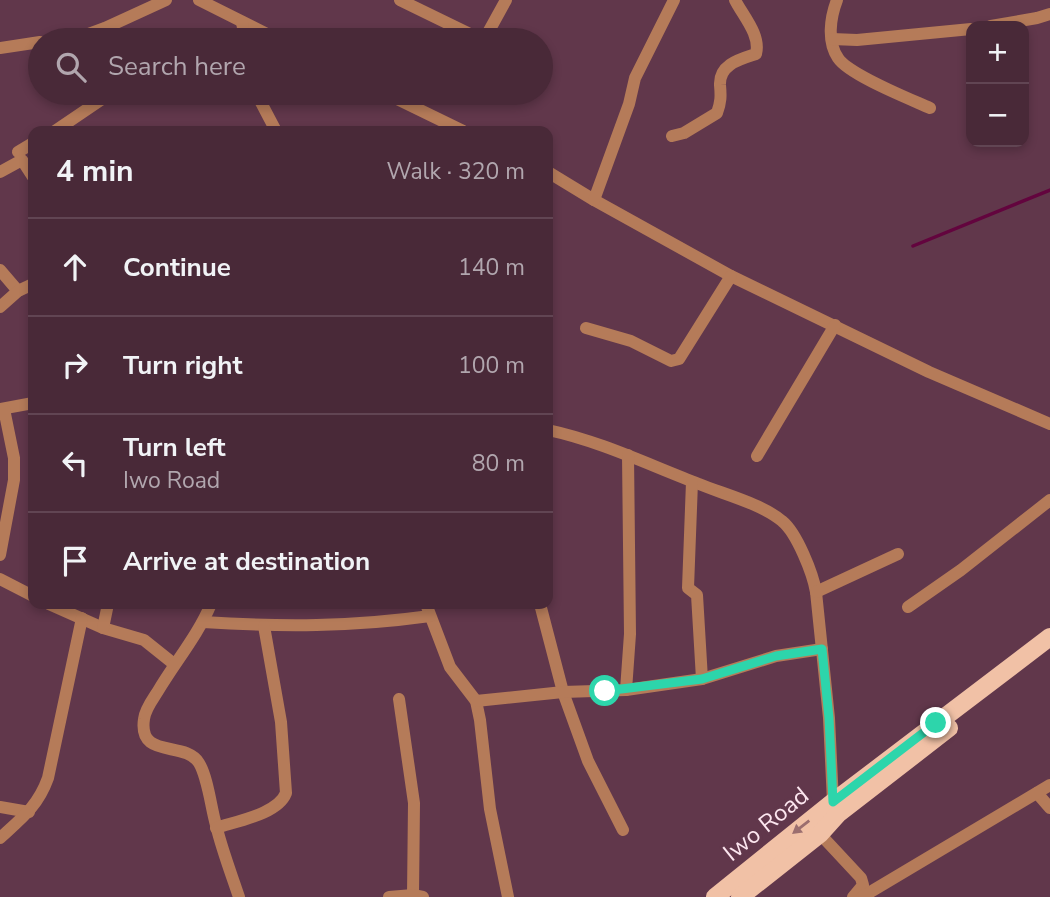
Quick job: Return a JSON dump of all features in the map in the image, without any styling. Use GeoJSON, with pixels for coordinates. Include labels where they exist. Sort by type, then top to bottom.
{"type":"FeatureCollection","features":[{"type":"Feature","properties":{"kind":"main road","name":"Iwo Road"},"geometry":{"type":"LineString","coordinates":[[740,897],[820,834],[838,814],[1050,637]]}},
{"type":"Feature","properties":{"kind":"main road","name":"Iwo Road"},"geometry":{"type":"LineString","coordinates":[[715,897],[833,802],[981,695],[1050,652]]}},
{"type":"Feature","properties":{"kind":"street"},"geometry":{"type":"LineString","coordinates":[[105,28],[166,0]]}},
{"type":"Feature","properties":{"kind":"street"},"geometry":{"type":"LineString","coordinates":[[199,0],[254,28]]}},
{"type":"Feature","properties":{"kind":"street"},"geometry":{"type":"LineString","coordinates":[[400,0],[458,28]]}},
{"type":"Feature","properties":{"kind":"street"},"geometry":{"type":"LineString","coordinates":[[490,28],[506,0]]}},
{"type":"Feature","properties":{"kind":"street"},"geometry":{"type":"LineString","coordinates":[[594,200],[629,104],[635,78],[674,0]]}},
{"type":"Feature","properties":{"kind":"street"},"geometry":{"type":"LineString","coordinates":[[672,136],[684,133],[717,113],[722,95],[720,82],[727,66],[756,54],[758,46],[751,25],[735,0]]}},
{"type":"Feature","properties":{"kind":"street"},"geometry":{"type":"LineString","coordinates":[[837,0],[832,17],[832,39],[838,58],[845,66],[930,108]]}},
{"type":"Feature","properties":{"kind":"street"},"geometry":{"type":"LineString","coordinates":[[1020,21],[1050,14]]}},
{"type":"Feature","properties":{"kind":"street"},"geometry":{"type":"LineString","coordinates":[[242,22],[243,28]]}},
{"type":"Feature","properties":{"kind":"street"},"geometry":{"type":"LineString","coordinates":[[832,39],[857,40],[966,29]]}},
{"type":"Feature","properties":{"kind":"street"},"geometry":{"type":"LineString","coordinates":[[0,48],[28,44]]}},
{"type":"Feature","properties":{"kind":"street"},"geometry":{"type":"LineString","coordinates":[[62,126],[93,105]]}},
{"type":"Feature","properties":{"kind":"street"},"geometry":{"type":"LineString","coordinates":[[263,105],[274,126]]}},
{"type":"Feature","properties":{"kind":"street"},"geometry":{"type":"LineString","coordinates":[[410,105],[453,126]]}},
{"type":"Feature","properties":{"kind":"street"},"geometry":{"type":"LineString","coordinates":[[18,152],[28,147]]}},
{"type":"Feature","properties":{"kind":"street"},"geometry":{"type":"LineString","coordinates":[[0,172],[22,160],[28,169]]}},
{"type":"Feature","properties":{"kind":"street"},"geometry":{"type":"LineString","coordinates":[[553,175],[732,276],[929,372],[1050,424]]}},
{"type":"Feature","properties":{"kind":"street"},"geometry":{"type":"LineString","coordinates":[[0,270],[18,291]]}},
{"type":"Feature","properties":{"kind":"street"},"geometry":{"type":"LineString","coordinates":[[586,328],[631,341],[670,361],[676,361],[732,276]]}},
{"type":"Feature","properties":{"kind":"street"},"geometry":{"type":"LineString","coordinates":[[0,307],[18,291],[28,286]]}},
{"type":"Feature","properties":{"kind":"street"},"geometry":{"type":"LineString","coordinates":[[757,456],[835,325]]}},
{"type":"Feature","properties":{"kind":"street"},"geometry":{"type":"LineString","coordinates":[[0,555],[14,480],[14,458],[2,409],[28,404]]}},
{"type":"Feature","properties":{"kind":"street"},"geometry":{"type":"LineString","coordinates":[[553,432],[628,455],[738,499],[783,521],[793,533],[814,580],[816,592],[829,718],[833,802]]}},
{"type":"Feature","properties":{"kind":"street"},"geometry":{"type":"LineString","coordinates":[[626,690],[629,634],[628,455]]}},
{"type":"Feature","properties":{"kind":"street"},"geometry":{"type":"LineString","coordinates":[[692,482],[688,588],[697,595],[702,679]]}},
{"type":"Feature","properties":{"kind":"street"},"geometry":{"type":"LineString","coordinates":[[908,607],[961,570],[1050,500]]}},
{"type":"Feature","properties":{"kind":"street"},"geometry":{"type":"LineString","coordinates":[[816,592],[898,554]]}},
{"type":"Feature","properties":{"kind":"street"},"geometry":{"type":"LineString","coordinates":[[0,579],[28,593]]}},
{"type":"Feature","properties":{"kind":"street"},"geometry":{"type":"LineString","coordinates":[[61,609],[103,628],[144,640],[174,664]]}},
{"type":"Feature","properties":{"kind":"street"},"geometry":{"type":"LineString","coordinates":[[103,628],[107,609]]}},
{"type":"Feature","properties":{"kind":"street"},"geometry":{"type":"LineString","coordinates":[[209,609],[144,715],[143,728],[154,746],[190,754],[199,763],[216,828],[239,897]]}},
{"type":"Feature","properties":{"kind":"street"},"geometry":{"type":"LineString","coordinates":[[541,609],[563,692],[594,778],[623,830]]}},
{"type":"Feature","properties":{"kind":"street"},"geometry":{"type":"LineString","coordinates":[[203,622],[264,626],[373,624],[428,610],[450,667],[476,701],[490,809],[508,897]]}},
{"type":"Feature","properties":{"kind":"street"},"geometry":{"type":"LineString","coordinates":[[0,838],[29,812],[41,797],[48,778],[82,618]]}},
{"type":"Feature","properties":{"kind":"street"},"geometry":{"type":"LineString","coordinates":[[216,828],[275,808],[283,802],[286,793],[281,722],[264,626]]}},
{"type":"Feature","properties":{"kind":"street"},"geometry":{"type":"LineString","coordinates":[[476,701],[563,692],[626,690],[702,679],[776,656],[822,649]]}},
{"type":"Feature","properties":{"kind":"street"},"geometry":{"type":"LineString","coordinates":[[389,897],[418,896],[414,803],[399,699]]}},
{"type":"Feature","properties":{"kind":"street"},"geometry":{"type":"LineString","coordinates":[[862,897],[1050,785]]}},
{"type":"Feature","properties":{"kind":"street"},"geometry":{"type":"LineString","coordinates":[[1037,793],[1050,808]]}},
{"type":"Feature","properties":{"kind":"street"},"geometry":{"type":"LineString","coordinates":[[0,807],[29,812]]}},
{"type":"Feature","properties":{"kind":"street"},"geometry":{"type":"LineString","coordinates":[[820,834],[861,878],[863,885],[853,897]]}},
{"type":"Feature","properties":{"kind":"waterway"},"geometry":{"type":"LineString","coordinates":[[913,246],[1050,190]]}},
{"type":"Feature","properties":{"kind":"route"},"geometry":{"type":"LineString","coordinates":[[605,691],[702,679],[776,656],[822,649],[833,802],[936,723]]}}]}
